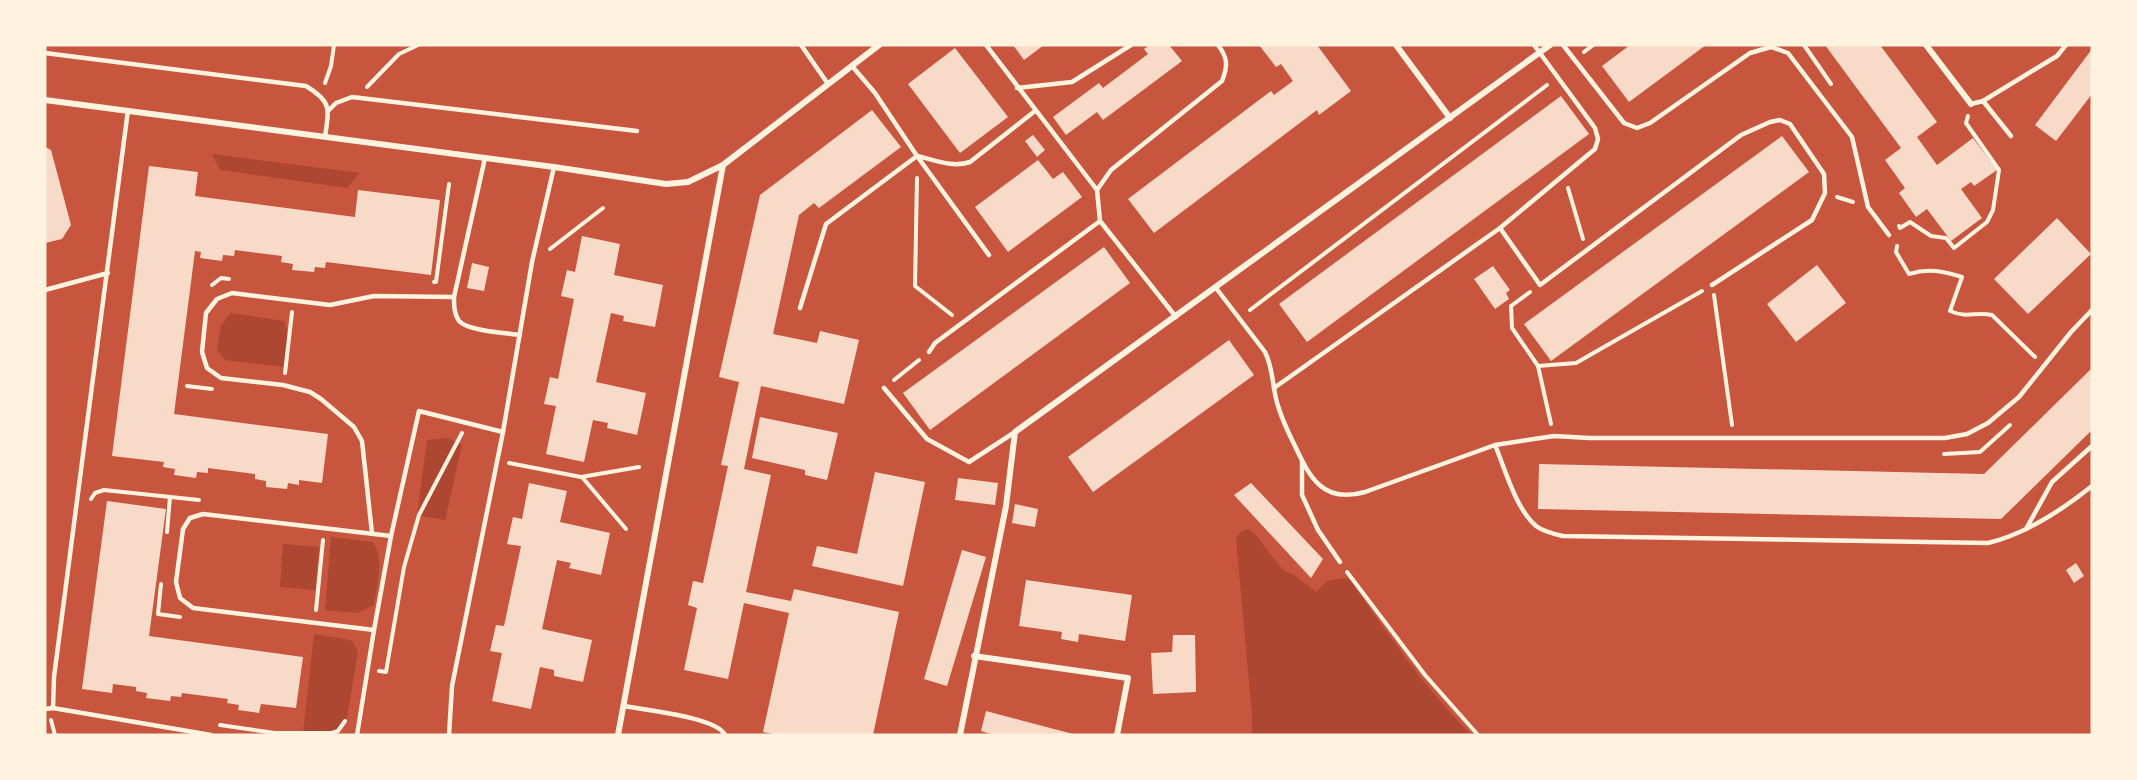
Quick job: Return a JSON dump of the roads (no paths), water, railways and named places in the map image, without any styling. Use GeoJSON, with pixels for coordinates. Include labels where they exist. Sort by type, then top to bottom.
{"type":"FeatureCollection","features":[{"type":"Feature","properties":{"kind":"street"},"geometry":{"type":"LineString","coordinates":[[45,100],[554,167],[666,184],[688,182],[723,165],[879,45]]}},
{"type":"Feature","properties":{"kind":"street"},"geometry":{"type":"LineString","coordinates":[[1396,45],[1450,118]]}},
{"type":"Feature","properties":{"kind":"street"},"geometry":{"type":"LineString","coordinates":[[960,735],[974,656],[1006,506],[1015,432],[1550,45]]}},
{"type":"Feature","properties":{"kind":"street"},"geometry":{"type":"LineString","coordinates":[[1926,45],[1971,104]]}},
{"type":"Feature","properties":{"kind":"street"},"geometry":{"type":"LineString","coordinates":[[618,735],[723,165]]}},
{"type":"Feature","properties":{"kind":"street"},"geometry":{"type":"LineString","coordinates":[[974,656],[1128,678],[1117,735]]}},
{"type":"Feature","properties":{"kind":"lane"},"geometry":{"type":"LineString","coordinates":[[801,45],[828,84]]}},
{"type":"Feature","properties":{"kind":"lane"},"geometry":{"type":"LineString","coordinates":[[986,45],[1097,190],[1100,221],[1176,317]]}},
{"type":"Feature","properties":{"kind":"lane"},"geometry":{"type":"LineString","coordinates":[[1017,88],[1072,82],[1131,45]]}},
{"type":"Feature","properties":{"kind":"lane"},"geometry":{"type":"LineString","coordinates":[[1097,190],[1111,170],[1222,81],[1228,67],[1225,54],[1218,45]]}},
{"type":"Feature","properties":{"kind":"lane"},"geometry":{"type":"LineString","coordinates":[[1274,388],[1500,228],[1595,149],[1598,139],[1595,128],[1534,45]]}},
{"type":"Feature","properties":{"kind":"lane"},"geometry":{"type":"LineString","coordinates":[[1563,45],[1624,123],[1637,128],[1650,123],[1750,53],[1771,47],[1788,53],[1852,138],[1868,207],[1888,235]]}},
{"type":"Feature","properties":{"kind":"lane"},"geometry":{"type":"LineString","coordinates":[[1971,104],[1983,101],[2057,56],[2066,45]]}},
{"type":"Feature","properties":{"kind":"lane"},"geometry":{"type":"LineString","coordinates":[[45,53],[306,86],[321,95],[329,110],[325,137]]}},
{"type":"Feature","properties":{"kind":"lane"},"geometry":{"type":"LineString","coordinates":[[852,66],[875,93],[917,156],[989,255]]}},
{"type":"Feature","properties":{"kind":"lane"},"geometry":{"type":"LineString","coordinates":[[329,110],[336,103],[358,97],[637,131]]}},
{"type":"Feature","properties":{"kind":"lane"},"geometry":{"type":"LineString","coordinates":[[1983,101],[2011,136]]}},
{"type":"Feature","properties":{"kind":"lane"},"geometry":{"type":"LineString","coordinates":[[53,708],[54,677],[128,110]]}},
{"type":"Feature","properties":{"kind":"lane"},"geometry":{"type":"LineString","coordinates":[[917,156],[952,165],[970,162],[1035,111]]}},
{"type":"Feature","properties":{"kind":"lane"},"geometry":{"type":"LineString","coordinates":[[1500,228],[1540,285],[1741,135],[1770,122],[1780,120],[1790,124],[1824,174],[1825,193],[1812,219],[1712,285]]}},
{"type":"Feature","properties":{"kind":"lane"},"geometry":{"type":"LineString","coordinates":[[800,308],[826,224],[917,156]]}},
{"type":"Feature","properties":{"kind":"lane"},"geometry":{"type":"LineString","coordinates":[[485,158],[454,297],[454,310],[459,321],[469,327],[520,335]]}},
{"type":"Feature","properties":{"kind":"lane"},"geometry":{"type":"LineString","coordinates":[[449,735],[452,686],[503,432],[532,262],[554,167]]}},
{"type":"Feature","properties":{"kind":"lane"},"geometry":{"type":"LineString","coordinates":[[929,352],[934,343],[1100,221]]}},
{"type":"Feature","properties":{"kind":"lane"},"geometry":{"type":"LineString","coordinates":[[45,290],[108,273]]}},
{"type":"Feature","properties":{"kind":"lane"},"geometry":{"type":"LineString","coordinates":[[1216,288],[1265,352],[1270,363],[1281,417],[1302,459],[1318,484],[1334,494],[1345,496],[1365,492],[1495,445],[1554,436],[1589,438],[1945,438],[1967,434],[1988,423],[2019,397],[2071,332],[2092,310]]}},
{"type":"Feature","properties":{"kind":"lane"},"geometry":{"type":"LineString","coordinates":[[372,534],[362,441],[354,427],[310,392],[283,385],[220,378],[207,368],[202,352],[206,313],[217,299],[232,293],[330,305],[374,297],[454,297]]}},
{"type":"Feature","properties":{"kind":"lane"},"geometry":{"type":"LineString","coordinates":[[884,388],[927,439],[969,462],[1015,432]]}},
{"type":"Feature","properties":{"kind":"lane"},"geometry":{"type":"LineString","coordinates":[[358,735],[367,669],[391,536],[419,411],[503,432]]}},
{"type":"Feature","properties":{"kind":"lane"},"geometry":{"type":"LineString","coordinates":[[1495,445],[1519,502],[1527,515],[1544,530],[1563,536],[1977,544],[1997,541],[2026,529],[2055,513],[2092,486]]}},
{"type":"Feature","properties":{"kind":"lane"},"geometry":{"type":"LineString","coordinates":[[2026,529],[2052,482],[2092,446]]}},
{"type":"Feature","properties":{"kind":"lane"},"geometry":{"type":"LineString","coordinates":[[1302,459],[1302,495],[1318,530],[1340,562]]}},
{"type":"Feature","properties":{"kind":"lane"},"geometry":{"type":"LineString","coordinates":[[374,630],[193,608],[180,598],[176,582],[183,530],[190,518],[203,514],[391,536]]}},
{"type":"Feature","properties":{"kind":"lane"},"geometry":{"type":"LineString","coordinates":[[624,706],[707,722],[722,729],[724,735]]}},
{"type":"Feature","properties":{"kind":"lane"},"geometry":{"type":"LineString","coordinates":[[45,710],[53,708],[211,735]]}}]}
